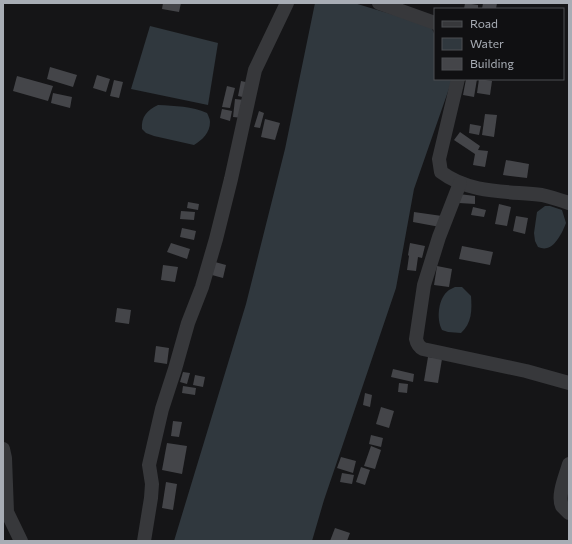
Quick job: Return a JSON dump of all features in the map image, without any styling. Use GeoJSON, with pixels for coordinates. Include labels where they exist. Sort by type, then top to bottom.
{"type":"FeatureCollection","features":[{"type":"Feature","properties":{"kind":"street"},"geometry":{"type":"LineString","coordinates":[[144,541],[152,484],[149,465],[162,409],[188,323],[202,287],[216,238],[232,179],[255,70],[287,3]]}},
{"type":"Feature","properties":{"kind":"street"},"geometry":{"type":"LineString","coordinates":[[379,3],[434,23]]}},
{"type":"Feature","properties":{"kind":"street"},"geometry":{"type":"LineString","coordinates":[[458,80],[439,159],[442,172],[450,179],[481,189],[544,196],[569,203]]}},
{"type":"Feature","properties":{"kind":"street"},"geometry":{"type":"LineString","coordinates":[[460,183],[439,237],[424,285],[416,339],[419,347],[520,369],[569,383]]}},
{"type":"Feature","properties":{"kind":"street"},"geometry":{"type":"LineString","coordinates":[[3,450],[5,458],[7,512],[21,541]]}},
{"type":"Feature","properties":{"kind":"street"},"geometry":{"type":"LineString","coordinates":[[569,464],[560,498],[562,506],[569,513]]}},
{"type":"Feature","properties":{"kind":"water"},"geometry":{"type":"Polygon","coordinates":[[[315,3],[354,3],[431,26],[434,34],[434,80],[452,80],[414,189],[396,288],[324,500],[312,541],[174,541],[246,304],[285,149],[315,3]]]}},
{"type":"Feature","properties":{"kind":"water"},"geometry":{"type":"Polygon","coordinates":[[[150,26],[218,43],[208,105],[131,89],[150,26]]]}},
{"type":"Feature","properties":{"kind":"water"},"geometry":{"type":"Polygon","coordinates":[[[158,105],[177,106],[207,113],[210,122],[209,130],[203,138],[194,145],[146,133],[142,129],[144,117],[151,109],[158,105]]]}},
{"type":"Feature","properties":{"kind":"water"},"geometry":{"type":"Polygon","coordinates":[[[545,206],[562,210],[566,223],[556,241],[547,248],[538,247],[535,241],[534,233],[537,212],[545,206]]]}},
{"type":"Feature","properties":{"kind":"water"},"geometry":{"type":"Polygon","coordinates":[[[455,287],[462,287],[471,296],[469,321],[461,333],[442,330],[439,320],[439,309],[442,298],[449,290],[455,287]]]}},
{"type":"Feature","properties":{"kind":"building"},"geometry":{"type":"Polygon","coordinates":[[[163,3],[181,3],[179,12],[162,9],[163,3]]]}},
{"type":"Feature","properties":{"kind":"building"},"geometry":{"type":"Polygon","coordinates":[[[465,3],[478,5],[478,8],[464,8],[465,3]]]}},
{"type":"Feature","properties":{"kind":"building"},"geometry":{"type":"Polygon","coordinates":[[[483,3],[497,3],[496,8],[482,8],[483,3]]]}},
{"type":"Feature","properties":{"kind":"building"},"geometry":{"type":"Polygon","coordinates":[[[50,67],[77,75],[73,87],[47,79],[50,67]]]}},
{"type":"Feature","properties":{"kind":"building"},"geometry":{"type":"Polygon","coordinates":[[[97,75],[110,79],[106,92],[93,88],[97,75]]]}},
{"type":"Feature","properties":{"kind":"building"},"geometry":{"type":"Polygon","coordinates":[[[17,76],[53,86],[48,101],[13,91],[17,76]]]}},
{"type":"Feature","properties":{"kind":"building"},"geometry":{"type":"Polygon","coordinates":[[[114,80],[123,82],[119,98],[110,96],[114,80]]]}},
{"type":"Feature","properties":{"kind":"building"},"geometry":{"type":"Polygon","coordinates":[[[466,80],[477,80],[474,97],[463,95],[466,80]]]}},
{"type":"Feature","properties":{"kind":"building"},"geometry":{"type":"Polygon","coordinates":[[[479,80],[492,81],[490,95],[477,93],[479,80]]]}},
{"type":"Feature","properties":{"kind":"building"},"geometry":{"type":"Polygon","coordinates":[[[241,81],[250,83],[247,98],[238,96],[241,81]]]}},
{"type":"Feature","properties":{"kind":"building"},"geometry":{"type":"Polygon","coordinates":[[[227,86],[235,88],[230,108],[222,107],[227,86]]]}},
{"type":"Feature","properties":{"kind":"building"},"geometry":{"type":"Polygon","coordinates":[[[53,93],[72,97],[70,108],[51,103],[53,93]]]}},
{"type":"Feature","properties":{"kind":"building"},"geometry":{"type":"Polygon","coordinates":[[[235,99],[244,100],[243,118],[233,117],[235,99]]]}},
{"type":"Feature","properties":{"kind":"building"},"geometry":{"type":"Polygon","coordinates":[[[222,109],[232,111],[230,121],[220,118],[222,109]]]}},
{"type":"Feature","properties":{"kind":"building"},"geometry":{"type":"Polygon","coordinates":[[[259,111],[264,113],[260,128],[254,127],[259,111]]]}},
{"type":"Feature","properties":{"kind":"building"},"geometry":{"type":"Polygon","coordinates":[[[485,114],[497,115],[494,137],[482,135],[485,114]]]}},
{"type":"Feature","properties":{"kind":"building"},"geometry":{"type":"Polygon","coordinates":[[[265,119],[280,123],[275,140],[261,137],[265,119]]]}},
{"type":"Feature","properties":{"kind":"building"},"geometry":{"type":"Polygon","coordinates":[[[470,124],[481,126],[479,135],[469,133],[470,124]]]}},
{"type":"Feature","properties":{"kind":"building"},"geometry":{"type":"Polygon","coordinates":[[[460,132],[480,146],[478,150],[488,151],[485,167],[473,165],[475,154],[454,140],[460,132]]]}},
{"type":"Feature","properties":{"kind":"building"},"geometry":{"type":"Polygon","coordinates":[[[506,160],[529,164],[527,178],[503,175],[506,160]]]}},
{"type":"Feature","properties":{"kind":"building"},"geometry":{"type":"Polygon","coordinates":[[[459,194],[475,196],[475,204],[459,203],[459,194]]]}},
{"type":"Feature","properties":{"kind":"building"},"geometry":{"type":"Polygon","coordinates":[[[188,202],[199,204],[198,210],[187,208],[188,202]]]}},
{"type":"Feature","properties":{"kind":"building"},"geometry":{"type":"Polygon","coordinates":[[[499,204],[511,207],[507,226],[495,224],[499,204]]]}},
{"type":"Feature","properties":{"kind":"building"},"geometry":{"type":"Polygon","coordinates":[[[473,207],[486,210],[484,217],[471,215],[473,207]]]}},
{"type":"Feature","properties":{"kind":"building"},"geometry":{"type":"Polygon","coordinates":[[[181,211],[195,212],[194,220],[180,219],[181,211]]]}},
{"type":"Feature","properties":{"kind":"building"},"geometry":{"type":"Polygon","coordinates":[[[414,212],[442,216],[440,227],[413,222],[414,212]]]}},
{"type":"Feature","properties":{"kind":"building"},"geometry":{"type":"Polygon","coordinates":[[[516,216],[528,218],[525,234],[513,231],[516,216]]]}},
{"type":"Feature","properties":{"kind":"building"},"geometry":{"type":"Polygon","coordinates":[[[182,228],[196,231],[194,240],[180,237],[182,228]]]}},
{"type":"Feature","properties":{"kind":"building"},"geometry":{"type":"Polygon","coordinates":[[[171,243],[190,249],[187,259],[167,252],[171,243]]]}},
{"type":"Feature","properties":{"kind":"building"},"geometry":{"type":"Polygon","coordinates":[[[410,243],[425,246],[422,258],[418,257],[416,271],[407,270],[410,243]]]}},
{"type":"Feature","properties":{"kind":"building"},"geometry":{"type":"Polygon","coordinates":[[[462,246],[493,252],[490,265],[459,259],[462,246]]]}},
{"type":"Feature","properties":{"kind":"building"},"geometry":{"type":"Polygon","coordinates":[[[215,262],[226,265],[223,278],[212,275],[215,262]]]}},
{"type":"Feature","properties":{"kind":"building"},"geometry":{"type":"Polygon","coordinates":[[[163,265],[178,267],[175,282],[161,280],[163,265]]]}},
{"type":"Feature","properties":{"kind":"building"},"geometry":{"type":"Polygon","coordinates":[[[437,266],[452,269],[449,287],[434,285],[437,266]]]}},
{"type":"Feature","properties":{"kind":"building"},"geometry":{"type":"Polygon","coordinates":[[[117,308],[131,310],[129,324],[115,322],[117,308]]]}},
{"type":"Feature","properties":{"kind":"building"},"geometry":{"type":"Polygon","coordinates":[[[156,346],[169,348],[167,364],[154,362],[156,346]]]}},
{"type":"Feature","properties":{"kind":"building"},"geometry":{"type":"Polygon","coordinates":[[[428,357],[442,359],[438,383],[424,381],[428,357]]]}},
{"type":"Feature","properties":{"kind":"building"},"geometry":{"type":"Polygon","coordinates":[[[393,369],[414,374],[413,382],[391,377],[393,369]]]}},
{"type":"Feature","properties":{"kind":"building"},"geometry":{"type":"Polygon","coordinates":[[[183,372],[190,373],[187,384],[180,382],[183,372]]]}},
{"type":"Feature","properties":{"kind":"building"},"geometry":{"type":"Polygon","coordinates":[[[195,375],[205,377],[203,387],[193,385],[195,375]]]}},
{"type":"Feature","properties":{"kind":"building"},"geometry":{"type":"Polygon","coordinates":[[[399,383],[408,384],[407,393],[398,392],[399,383]]]}},
{"type":"Feature","properties":{"kind":"building"},"geometry":{"type":"Polygon","coordinates":[[[183,386],[196,388],[195,395],[182,393],[183,386]]]}},
{"type":"Feature","properties":{"kind":"building"},"geometry":{"type":"Polygon","coordinates":[[[365,393],[372,395],[370,407],[363,405],[365,393]]]}},
{"type":"Feature","properties":{"kind":"building"},"geometry":{"type":"Polygon","coordinates":[[[381,407],[394,411],[389,428],[376,424],[381,407]]]}},
{"type":"Feature","properties":{"kind":"building"},"geometry":{"type":"Polygon","coordinates":[[[173,421],[182,422],[179,437],[171,436],[173,421]]]}},
{"type":"Feature","properties":{"kind":"building"},"geometry":{"type":"Polygon","coordinates":[[[371,435],[383,438],[381,447],[369,444],[371,435]]]}},
{"type":"Feature","properties":{"kind":"building"},"geometry":{"type":"Polygon","coordinates":[[[167,443],[187,446],[182,474],[162,470],[167,443]]]}},
{"type":"Feature","properties":{"kind":"building"},"geometry":{"type":"Polygon","coordinates":[[[371,446],[381,450],[375,469],[364,466],[371,446]]]}},
{"type":"Feature","properties":{"kind":"building"},"geometry":{"type":"Polygon","coordinates":[[[341,457],[356,461],[353,473],[337,468],[341,457]]]}},
{"type":"Feature","properties":{"kind":"building"},"geometry":{"type":"Polygon","coordinates":[[[361,467],[370,470],[365,485],[356,482],[361,467]]]}},
{"type":"Feature","properties":{"kind":"building"},"geometry":{"type":"Polygon","coordinates":[[[342,473],[354,475],[352,484],[340,482],[342,473]]]}},
{"type":"Feature","properties":{"kind":"building"},"geometry":{"type":"Polygon","coordinates":[[[166,482],[177,484],[173,510],[162,508],[166,482]]]}},
{"type":"Feature","properties":{"kind":"building"},"geometry":{"type":"Polygon","coordinates":[[[335,528],[350,533],[347,541],[330,541],[335,528]]]}}]}
